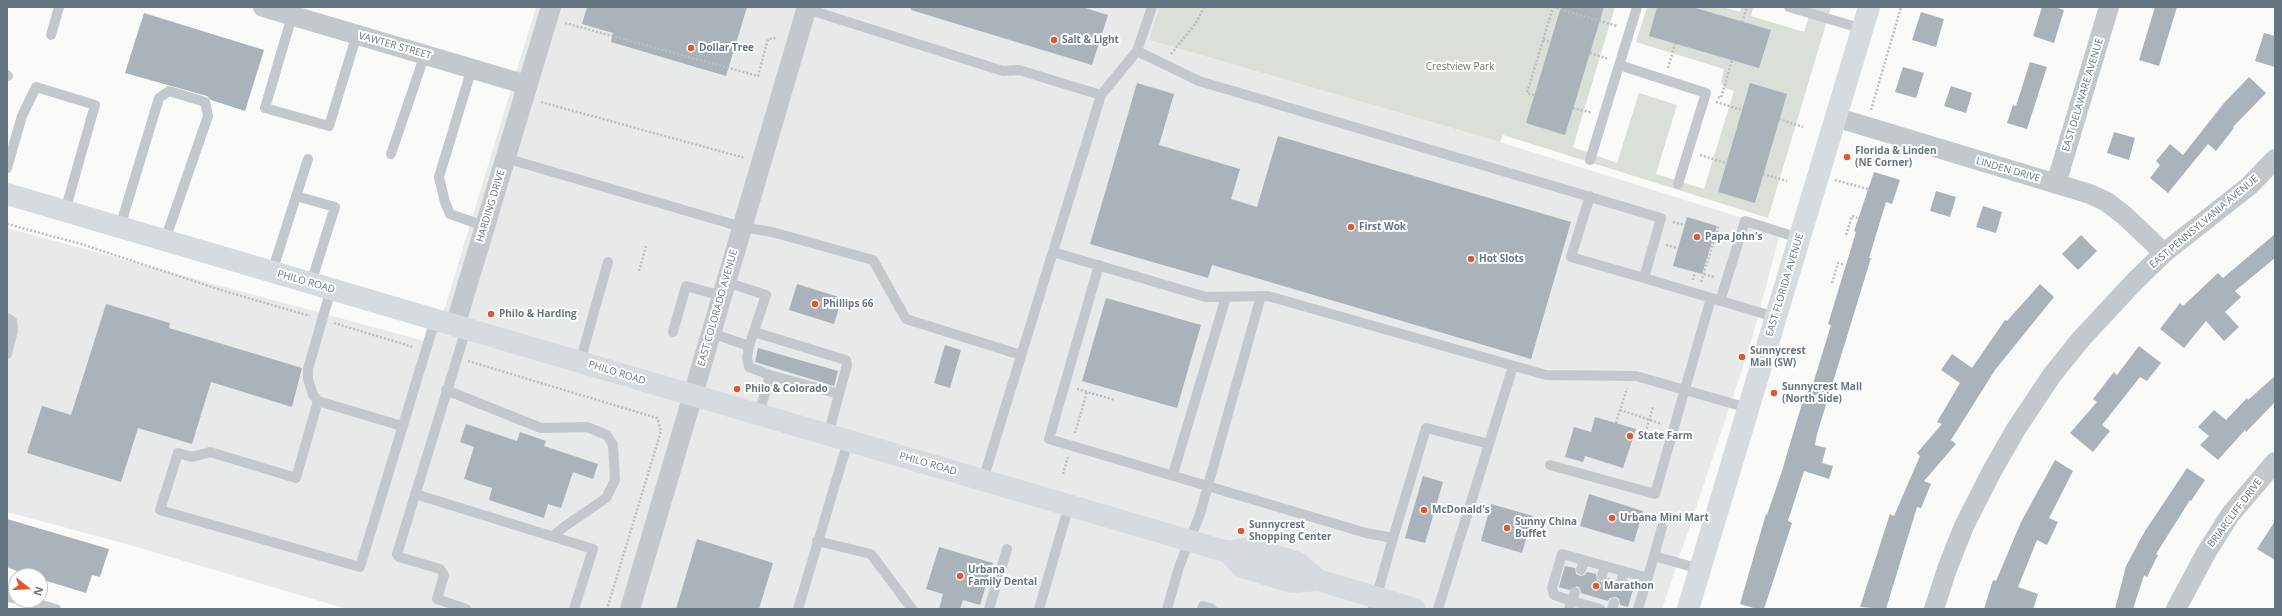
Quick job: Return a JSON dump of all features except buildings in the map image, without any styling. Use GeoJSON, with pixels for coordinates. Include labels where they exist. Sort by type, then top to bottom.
{"type":"FeatureCollection","features":[{"type":"Feature","properties":{"kind":"main road","name":"EAST FLORIDA AVENUE"},"geometry":{"type":"LineString","coordinates":[[1688,609],[1869,7]]}},
{"type":"Feature","properties":{"kind":"main road","name":"PHILO ROAD"},"geometry":{"type":"LineString","coordinates":[[7,194],[1228,552],[1250,548],[1298,563],[1318,580],[1375,604],[1415,609]]}},
{"type":"Feature","properties":{"kind":"street","name":"VAWTER STREET"},"geometry":{"type":"LineString","coordinates":[[263,7],[292,16],[322,15],[357,34],[472,68],[525,91]]}},
{"type":"Feature","properties":{"kind":"street","name":"EAST DELAWARE AVENUE"},"geometry":{"type":"LineString","coordinates":[[2056,184],[2109,7]]}},
{"type":"Feature","properties":{"kind":"street","name":"EAST COLORADO AVENUE"},"geometry":{"type":"LineString","coordinates":[[630,609],[807,8]]}},
{"type":"Feature","properties":{"kind":"street","name":"HARDING DRIVE"},"geometry":{"type":"LineString","coordinates":[[452,325],[484,226],[549,12]]}},
{"type":"Feature","properties":{"kind":"street","name":"LINDEN DRIVE"},"geometry":{"type":"LineString","coordinates":[[1835,116],[2090,194],[2107,202],[2125,216],[2164,253]]}},
{"type":"Feature","properties":{"kind":"street","name":"EAST PENNSYLVANIA AVENUE"},"geometry":{"type":"LineString","coordinates":[[1934,609],[1947,569],[1964,526],[1992,471],[2016,429],[2052,375],[2081,339],[2135,281],[2164,253],[2249,186],[2275,159]]}},
{"type":"Feature","properties":{"kind":"street","name":"BRIARCLIFF DRIVE"},"geometry":{"type":"LineString","coordinates":[[2176,609],[2206,553],[2230,516],[2275,462]]}},
{"type":"Feature","properties":{"kind":"lane"},"geometry":{"type":"LineString","coordinates":[[51,35],[59,7]]}},
{"type":"Feature","properties":{"kind":"lane"},"geometry":{"type":"LineString","coordinates":[[983,480],[1101,95],[1137,51],[1152,7]]}},
{"type":"Feature","properties":{"kind":"lane"},"geometry":{"type":"LineString","coordinates":[[1590,160],[1637,7]]}},
{"type":"Feature","properties":{"kind":"lane"},"geometry":{"type":"LineString","coordinates":[[1789,7],[1862,29]]}},
{"type":"Feature","properties":{"kind":"lane"},"geometry":{"type":"LineString","coordinates":[[807,8],[1003,70],[1019,70],[1101,95]]}},
{"type":"Feature","properties":{"kind":"lane"},"geometry":{"type":"LineString","coordinates":[[292,16],[265,108],[329,126],[357,34]]}},
{"type":"Feature","properties":{"kind":"lane"},"geometry":{"type":"LineString","coordinates":[[1137,51],[1199,81],[1661,218],[1644,278]]}},
{"type":"Feature","properties":{"kind":"lane"},"geometry":{"type":"LineString","coordinates":[[391,154],[425,54]]}},
{"type":"Feature","properties":{"kind":"lane"},"geometry":{"type":"LineString","coordinates":[[1620,64],[1706,96],[1678,184]]}},
{"type":"Feature","properties":{"kind":"lane"},"geometry":{"type":"LineString","coordinates":[[472,68],[439,177],[445,202],[450,214],[484,226]]}},
{"type":"Feature","properties":{"kind":"lane"},"geometry":{"type":"LineString","coordinates":[[7,168],[22,116],[36,87],[95,105],[65,211]]}},
{"type":"Feature","properties":{"kind":"lane"},"geometry":{"type":"LineString","coordinates":[[120,227],[159,98],[169,91],[205,102],[208,116],[165,240]]}},
{"type":"Feature","properties":{"kind":"lane"},"geometry":{"type":"LineString","coordinates":[[505,158],[742,227],[772,232],[873,260],[906,319],[1021,355]]}},
{"type":"Feature","properties":{"kind":"lane"},"geometry":{"type":"LineString","coordinates":[[272,272],[308,159]]}},
{"type":"Feature","properties":{"kind":"lane"},"geometry":{"type":"LineString","coordinates":[[296,196],[335,207],[321,286],[322,320],[308,369],[310,389],[318,401],[402,426]]}},
{"type":"Feature","properties":{"kind":"lane"},"geometry":{"type":"LineString","coordinates":[[1590,196],[1571,257],[1775,317]]}},
{"type":"Feature","properties":{"kind":"lane"},"geometry":{"type":"LineString","coordinates":[[1550,465],[1655,494],[1684,390],[1715,300],[1745,221],[1799,238]]}},
{"type":"Feature","properties":{"kind":"lane"},"geometry":{"type":"LineString","coordinates":[[1053,252],[1206,297],[1261,296],[1275,298],[1546,375],[1631,376],[1748,408]]}},
{"type":"Feature","properties":{"kind":"lane"},"geometry":{"type":"LineString","coordinates":[[580,362],[608,262]]}},
{"type":"Feature","properties":{"kind":"lane"},"geometry":{"type":"LineString","coordinates":[[1100,265],[1049,439],[1208,484],[1366,533],[1393,538]]}},
{"type":"Feature","properties":{"kind":"lane"},"geometry":{"type":"LineString","coordinates":[[673,332],[686,286],[724,289],[766,295],[749,346],[747,358],[750,367],[770,375],[840,394]]}},
{"type":"Feature","properties":{"kind":"lane"},"geometry":{"type":"LineString","coordinates":[[1167,609],[1178,567],[1200,514],[1261,296]]}},
{"type":"Feature","properties":{"kind":"lane"},"geometry":{"type":"LineString","coordinates":[[1173,474],[1226,297]]}},
{"type":"Feature","properties":{"kind":"lane"},"geometry":{"type":"LineString","coordinates":[[7,318],[12,321],[13,330],[7,354]]}},
{"type":"Feature","properties":{"kind":"lane"},"geometry":{"type":"LineString","coordinates":[[318,401],[296,478],[210,452],[192,457],[178,453],[160,510],[360,567],[425,350],[452,325]]}},
{"type":"Feature","properties":{"kind":"lane"},"geometry":{"type":"LineString","coordinates":[[452,325],[457,357],[415,494],[398,556],[440,569],[444,575],[437,599],[466,609]]}},
{"type":"Feature","properties":{"kind":"lane"},"geometry":{"type":"LineString","coordinates":[[754,332],[846,360],[847,365],[840,394],[838,438],[817,540],[798,609]]}},
{"type":"Feature","properties":{"kind":"lane"},"geometry":{"type":"LineString","coordinates":[[711,333],[749,346]]}},
{"type":"Feature","properties":{"kind":"lane"},"geometry":{"type":"LineString","coordinates":[[1438,609],[1513,366]]}},
{"type":"Feature","properties":{"kind":"lane"},"geometry":{"type":"LineString","coordinates":[[759,414],[770,375]]}},
{"type":"Feature","properties":{"kind":"lane"},"geometry":{"type":"LineString","coordinates":[[446,390],[541,428],[587,427],[606,435],[612,445],[615,480],[606,498],[553,536]]}},
{"type":"Feature","properties":{"kind":"lane"},"geometry":{"type":"LineString","coordinates":[[1375,604],[1426,428],[1489,444]]}},
{"type":"Feature","properties":{"kind":"lane"},"geometry":{"type":"LineString","coordinates":[[415,494],[593,549],[574,609]]}},
{"type":"Feature","properties":{"kind":"lane"},"geometry":{"type":"LineString","coordinates":[[1039,609],[1069,505]]}},
{"type":"Feature","properties":{"kind":"lane"},"geometry":{"type":"LineString","coordinates":[[1638,609],[1662,527]]}},
{"type":"Feature","properties":{"kind":"lane"},"geometry":{"type":"LineString","coordinates":[[817,540],[871,554],[912,609]]}},
{"type":"Feature","properties":{"kind":"lane"},"geometry":{"type":"LineString","coordinates":[[989,609],[1007,549]]}},
{"type":"Feature","properties":{"kind":"lane"},"geometry":{"type":"LineString","coordinates":[[1596,604],[1572,600],[1554,594],[1552,588],[1562,554],[1583,565],[1603,571],[1624,572],[1648,578]]}},
{"type":"Feature","properties":{"kind":"lane"},"geometry":{"type":"LineString","coordinates":[[1654,556],[1700,569]]}},
{"type":"Feature","properties":{"kind":"lane"},"geometry":{"type":"LineString","coordinates":[[1621,582],[1624,572]]}},
{"type":"Feature","properties":{"kind":"lane"},"geometry":{"type":"LineString","coordinates":[[1202,609],[1203,606],[1212,609]]}},
{"type":"Feature","properties":{"kind":"path"},"geometry":{"type":"LineString","coordinates":[[1164,64],[1196,23],[1204,7]]}},
{"type":"Feature","properties":{"kind":"path"},"geometry":{"type":"LineString","coordinates":[[1534,95],[1527,93],[1553,7],[1630,29]]}},
{"type":"Feature","properties":{"kind":"path"},"geometry":{"type":"LineString","coordinates":[[1742,22],[1747,7]]}},
{"type":"Feature","properties":{"kind":"path"},"geometry":{"type":"LineString","coordinates":[[1870,113],[1901,7]]}},
{"type":"Feature","properties":{"kind":"path"},"geometry":{"type":"LineString","coordinates":[[549,12],[758,76],[768,40],[776,38]]}},
{"type":"Feature","properties":{"kind":"path"},"geometry":{"type":"LineString","coordinates":[[1543,40],[1550,42]]}},
{"type":"Feature","properties":{"kind":"path"},"geometry":{"type":"LineString","coordinates":[[1664,80],[1675,44]]}},
{"type":"Feature","properties":{"kind":"path"},"geometry":{"type":"LineString","coordinates":[[1590,54],[1620,64]]}},
{"type":"Feature","properties":{"kind":"path"},"geometry":{"type":"LineString","coordinates":[[1706,96],[1721,98],[1732,60]]}},
{"type":"Feature","properties":{"kind":"path"},"geometry":{"type":"LineString","coordinates":[[525,91],[761,162]]}},
{"type":"Feature","properties":{"kind":"path"},"geometry":{"type":"LineString","coordinates":[[1706,96],[1742,110]]}},
{"type":"Feature","properties":{"kind":"path"},"geometry":{"type":"LineString","coordinates":[[1573,108],[1604,117]]}},
{"type":"Feature","properties":{"kind":"path"},"geometry":{"type":"LineString","coordinates":[[1779,120],[1803,127]]}},
{"type":"Feature","properties":{"kind":"path"},"geometry":{"type":"LineString","coordinates":[[1688,151],[1726,163]]}},
{"type":"Feature","properties":{"kind":"path"},"geometry":{"type":"LineString","coordinates":[[1763,174],[1787,181]]}},
{"type":"Feature","properties":{"kind":"path"},"geometry":{"type":"LineString","coordinates":[[1818,174],[1868,189]]}},
{"type":"Feature","properties":{"kind":"path"},"geometry":{"type":"LineString","coordinates":[[1846,235],[1852,216],[1857,218]]}},
{"type":"Feature","properties":{"kind":"path"},"geometry":{"type":"LineString","coordinates":[[7,224],[81,244],[221,290],[425,350]]}},
{"type":"Feature","properties":{"kind":"path"},"geometry":{"type":"LineString","coordinates":[[1697,294],[1719,225]]}},
{"type":"Feature","properties":{"kind":"path"},"geometry":{"type":"LineString","coordinates":[[639,271],[646,246]]}},
{"type":"Feature","properties":{"kind":"path"},"geometry":{"type":"LineString","coordinates":[[1832,282],[1838,263],[1844,265]]}},
{"type":"Feature","properties":{"kind":"path"},"geometry":{"type":"LineString","coordinates":[[457,357],[538,383],[657,418],[661,431],[607,609]]}},
{"type":"Feature","properties":{"kind":"path"},"geometry":{"type":"LineString","coordinates":[[1616,423],[1631,376]]}},
{"type":"Feature","properties":{"kind":"path"},"geometry":{"type":"LineString","coordinates":[[1080,381],[1077,389],[1115,400]]}},
{"type":"Feature","properties":{"kind":"path"},"geometry":{"type":"LineString","coordinates":[[1643,440],[1653,407]]}},
{"type":"Feature","properties":{"kind":"path"},"geometry":{"type":"LineString","coordinates":[[1620,410],[1673,428]]}},
{"type":"Feature","properties":{"kind":"shaded area"},"geometry":{"type":"Polygon","coordinates":[[[536,7],[1159,7],[1149,40],[1500,142],[1781,230],[1750,346],[1662,609],[347,609],[123,543],[7,512],[7,228],[432,343],[446,304],[536,7]]]}},
{"type":"Feature","properties":{"kind":"green space","name":"Crestview Park"},"geometry":{"type":"Polygon","coordinates":[[[1159,7],[1615,7],[1573,147],[1617,163],[1639,93],[1677,105],[1656,174],[1704,189],[1734,91],[1724,87],[1721,82],[1724,69],[1636,42],[1647,7],[1722,7],[1740,12],[1741,7],[1753,7],[1751,16],[1804,32],[1812,7],[1831,7],[1768,218],[1503,135],[1500,142],[1149,40],[1159,7]]]}},
{"type":"Feature","properties":{"kind":"place","name":"Salt & Light"},"geometry":{"type":"Point","coordinates":[1054,40]}},
{"type":"Feature","properties":{"kind":"place","name":"Dollar Tree"},"geometry":{"type":"Point","coordinates":[691,48]}},
{"type":"Feature","properties":{"kind":"place","name":"Florida & Linden (NE Corner)"},"geometry":{"type":"Point","coordinates":[1847,157]}},
{"type":"Feature","properties":{"kind":"place","name":"First Wok"},"geometry":{"type":"Point","coordinates":[1351,227]}},
{"type":"Feature","properties":{"kind":"place","name":"Papa John's"},"geometry":{"type":"Point","coordinates":[1697,237]}},
{"type":"Feature","properties":{"kind":"place","name":"Hot Slots"},"geometry":{"type":"Point","coordinates":[1471,259]}},
{"type":"Feature","properties":{"kind":"place","name":"Phillips 66"},"geometry":{"type":"Point","coordinates":[815,304]}},
{"type":"Feature","properties":{"kind":"place","name":"Philo & Harding"},"geometry":{"type":"Point","coordinates":[491,314]}},
{"type":"Feature","properties":{"kind":"place","name":"Sunnycrest Mall (SW)"},"geometry":{"type":"Point","coordinates":[1742,357]}},
{"type":"Feature","properties":{"kind":"place","name":"Philo & Colorado"},"geometry":{"type":"Point","coordinates":[737,389]}},
{"type":"Feature","properties":{"kind":"place","name":"Sunnycrest Mall (North Side)"},"geometry":{"type":"Point","coordinates":[1774,393]}},
{"type":"Feature","properties":{"kind":"place","name":"State Farm"},"geometry":{"type":"Point","coordinates":[1630,436]}},
{"type":"Feature","properties":{"kind":"place","name":"McDonald's"},"geometry":{"type":"Point","coordinates":[1424,510]}},
{"type":"Feature","properties":{"kind":"place","name":"Urbana Mini Mart"},"geometry":{"type":"Point","coordinates":[1612,518]}},
{"type":"Feature","properties":{"kind":"place","name":"Sunny China Buffet"},"geometry":{"type":"Point","coordinates":[1507,528]}},
{"type":"Feature","properties":{"kind":"place","name":"Sunnycrest Shopping Center"},"geometry":{"type":"Point","coordinates":[1241,531]}},
{"type":"Feature","properties":{"kind":"place","name":"Urbana Family Dental"},"geometry":{"type":"Point","coordinates":[960,576]}},
{"type":"Feature","properties":{"kind":"place","name":"Marathon"},"geometry":{"type":"Point","coordinates":[1596,586]}}]}
